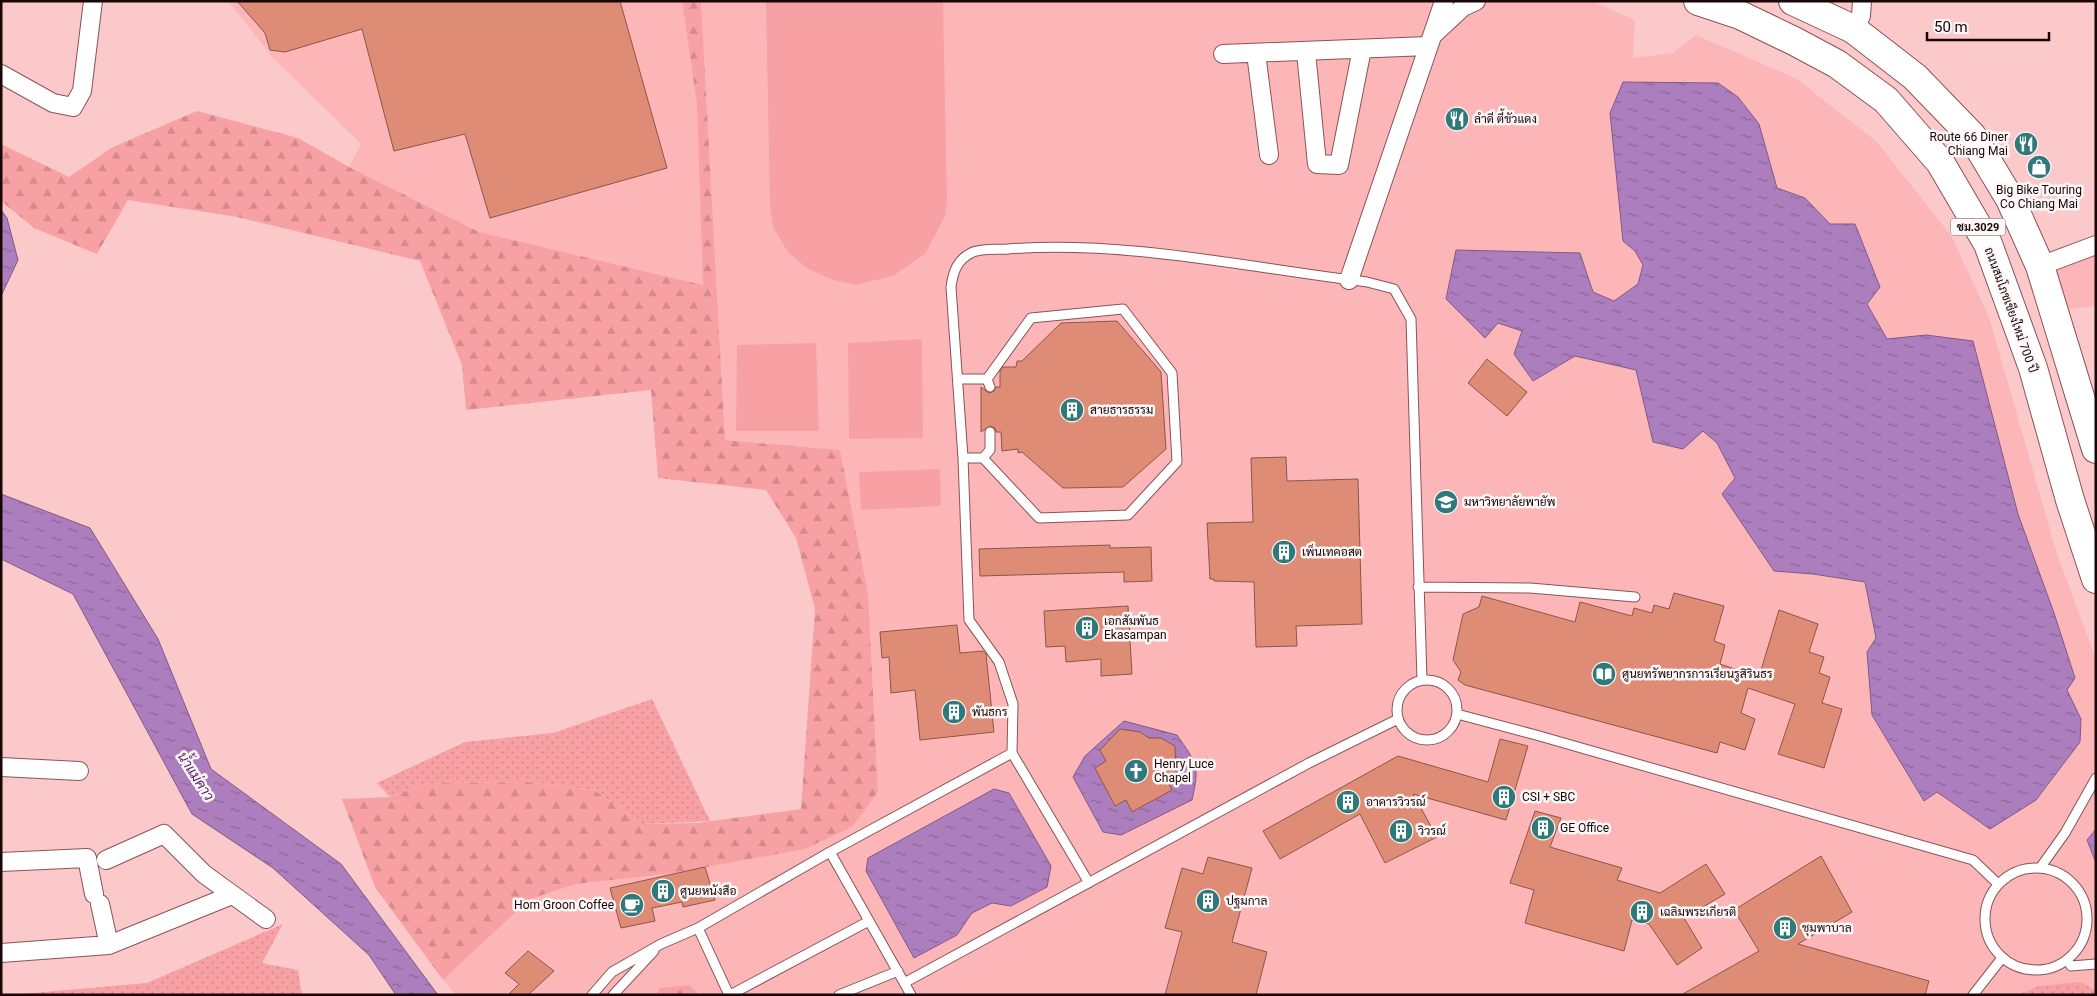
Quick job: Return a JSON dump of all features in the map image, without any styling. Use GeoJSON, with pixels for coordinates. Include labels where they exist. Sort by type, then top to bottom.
{"type":"FeatureCollection","features":[{"type":"Feature","properties":{"kind":"main road","name":"ถนนสมโภชเชียงใหม่ 700 ปี"},"geometry":{"type":"LineString","coordinates":[[1698,1],[1740,15],[1794,40],[1837,64],[1886,100],[1940,162],[1988,244],[2033,368],[2070,500],[2096,579]]}},
{"type":"Feature","properties":{"kind":"main road","name":"ชม.3029"},"geometry":{"type":"LineString","coordinates":[[1793,1],[1853,29],[1916,77],[1972,136],[2010,199],[2040,266],[2096,450]]}},
{"type":"Feature","properties":{"kind":"street"},"geometry":{"type":"LineString","coordinates":[[1,74],[53,103],[73,107],[82,91],[93,1]]}},
{"type":"Feature","properties":{"kind":"street"},"geometry":{"type":"LineString","coordinates":[[1349,280],[1444,1]]}},
{"type":"Feature","properties":{"kind":"street"},"geometry":{"type":"LineString","coordinates":[[1223,54],[1362,49],[1430,41],[1463,7],[1476,1]]}},
{"type":"Feature","properties":{"kind":"street"},"geometry":{"type":"LineString","coordinates":[[1853,29],[1861,16],[1862,1]]}},
{"type":"Feature","properties":{"kind":"street"},"geometry":{"type":"LineString","coordinates":[[1306,52],[1317,164],[1340,166],[1362,49]]}},
{"type":"Feature","properties":{"kind":"street"},"geometry":{"type":"LineString","coordinates":[[1256,53],[1269,156]]}},
{"type":"Feature","properties":{"kind":"street"},"geometry":{"type":"LineString","coordinates":[[2040,266],[2096,245]]}},
{"type":"Feature","properties":{"kind":"street"},"geometry":{"type":"LineString","coordinates":[[1,767],[79,771]]}},
{"type":"Feature","properties":{"kind":"street"},"geometry":{"type":"LineString","coordinates":[[106,860],[164,834],[204,874],[266,919]]}},
{"type":"Feature","properties":{"kind":"street"},"geometry":{"type":"LineString","coordinates":[[1,862],[87,858],[109,945]]}},
{"type":"Feature","properties":{"kind":"street"},"geometry":{"type":"LineString","coordinates":[[1,953],[109,945],[232,895]]}},
{"type":"Feature","properties":{"kind":"lane"},"geometry":{"type":"LineString","coordinates":[[1089,883],[1012,754],[1013,704],[999,662],[969,620],[959,379],[951,287],[953,274],[960,260],[972,252],[1032,247],[1118,249],[1349,280],[1394,289],[1411,319],[1422,680]]}},
{"type":"Feature","properties":{"kind":"lane"},"geometry":{"type":"LineString","coordinates":[[959,379],[988,383],[1031,318],[1123,309],[1172,373],[1177,462],[1128,515],[1039,518],[983,458],[963,458]]}},
{"type":"Feature","properties":{"kind":"lane"},"geometry":{"type":"LineString","coordinates":[[983,458],[990,450],[990,432]]}},
{"type":"Feature","properties":{"kind":"lane"},"geometry":{"type":"LineString","coordinates":[[1418,587],[1530,588],[1636,597]]}},
{"type":"Feature","properties":{"kind":"lane"},"geometry":{"type":"LineString","coordinates":[[1422,680],[1436,681],[1448,688],[1456,700],[1458,714],[1448,732],[1430,740],[1410,735],[1398,719],[1397,706],[1401,694],[1410,685],[1422,680]]}},
{"type":"Feature","properties":{"kind":"lane"},"geometry":{"type":"LineString","coordinates":[[1458,714],[1973,860],[1998,884]]}},
{"type":"Feature","properties":{"kind":"lane"},"geometry":{"type":"LineString","coordinates":[[904,982],[1301,768],[1398,719]]}},
{"type":"Feature","properties":{"kind":"lane"},"geometry":{"type":"LineString","coordinates":[[592,995],[612,972],[661,944],[698,928],[830,852],[1012,754]]}},
{"type":"Feature","properties":{"kind":"lane"},"geometry":{"type":"LineString","coordinates":[[2040,868],[2065,833],[2096,778]]}},
{"type":"Feature","properties":{"kind":"lane"},"geometry":{"type":"LineString","coordinates":[[830,852],[911,995]]}},
{"type":"Feature","properties":{"kind":"lane"},"geometry":{"type":"LineString","coordinates":[[2030,868],[2040,868],[2060,874],[2073,884],[2083,897],[2088,914],[2086,935],[2077,951],[2067,960],[2053,968],[2038,971],[2021,969],[2002,958],[1992,948],[1986,934],[1984,916],[1988,899],[1998,884],[2012,874],[2030,868]]}},
{"type":"Feature","properties":{"kind":"lane"},"geometry":{"type":"LineString","coordinates":[[698,928],[729,995],[869,921]]}},
{"type":"Feature","properties":{"kind":"lane"},"geometry":{"type":"LineString","coordinates":[[2086,935],[2096,935]]}},
{"type":"Feature","properties":{"kind":"lane"},"geometry":{"type":"LineString","coordinates":[[613,995],[661,944]]}},
{"type":"Feature","properties":{"kind":"lane"},"geometry":{"type":"LineString","coordinates":[[1973,995],[2002,958]]}},
{"type":"Feature","properties":{"kind":"lane"},"geometry":{"type":"LineString","coordinates":[[2067,960],[2071,966],[2096,964]]}},
{"type":"Feature","properties":{"kind":"lane"},"geometry":{"type":"LineString","coordinates":[[839,995],[898,971]]}},
{"type":"Feature","properties":{"kind":"shaded area"},"geometry":{"type":"Polygon","coordinates":[[[228,1],[682,1],[697,105],[704,285],[479,232],[349,167],[361,144],[274,59],[228,1]]]}},
{"type":"Feature","properties":{"kind":"shaded area","name":"มหาวิทยาลัยพายัพ"},"geometry":{"type":"Polygon","coordinates":[[[701,1],[1592,1],[1635,20],[1633,58],[1673,53],[1696,35],[1797,79],[1877,142],[1952,237],[1989,317],[2057,554],[2096,659],[2096,995],[456,995],[443,980],[530,899],[576,884],[675,873],[805,849],[878,792],[868,593],[840,450],[725,440],[701,1]]]}},
{"type":"Feature","properties":{"kind":"shaded area"},"geometry":{"type":"Polygon","coordinates":[[[2096,245],[2096,306],[2060,310],[2040,266],[2096,245]]]}},
{"type":"Feature","properties":{"kind":"green space"},"geometry":{"type":"Polygon","coordinates":[[[682,1],[701,1],[725,440],[840,450],[868,593],[878,792],[852,827],[805,849],[675,873],[576,884],[530,899],[443,980],[375,887],[342,799],[390,797],[428,783],[528,782],[594,790],[642,824],[697,823],[801,809],[815,609],[796,538],[766,490],[658,478],[651,390],[466,410],[462,365],[420,261],[237,217],[128,200],[97,254],[34,228],[1,201],[1,144],[69,177],[113,147],[197,111],[298,138],[349,167],[479,232],[703,285],[697,105],[682,1]]]}},
{"type":"Feature","properties":{"kind":"green space"},"geometry":{"type":"Polygon","coordinates":[[[766,1],[943,1],[947,201],[945,216],[925,254],[893,276],[856,285],[830,279],[807,268],[788,252],[773,227],[770,206],[766,1]]]}},
{"type":"Feature","properties":{"kind":"green space"},"geometry":{"type":"Polygon","coordinates":[[[922,339],[923,438],[849,439],[848,343],[922,339]]]}},
{"type":"Feature","properties":{"kind":"green space"},"geometry":{"type":"Polygon","coordinates":[[[816,343],[819,431],[736,431],[737,345],[816,343]]]}},
{"type":"Feature","properties":{"kind":"green space"},"geometry":{"type":"Polygon","coordinates":[[[940,469],[941,506],[861,510],[859,472],[940,469]]]}},
{"type":"Feature","properties":{"kind":"green space"},"geometry":{"type":"Polygon","coordinates":[[[652,699],[710,821],[642,824],[594,790],[528,782],[428,783],[390,797],[377,783],[465,742],[553,733],[652,699]]]}},
{"type":"Feature","properties":{"kind":"green space"},"geometry":{"type":"Polygon","coordinates":[[[283,924],[262,963],[298,970],[302,995],[10,995],[147,983],[283,924]]]}},
{"type":"Feature","properties":{"kind":"green space"},"geometry":{"type":"Polygon","coordinates":[[[2080,982],[2096,990],[2096,995],[2017,995],[2039,986],[2080,982]]]}},
{"type":"Feature","properties":{"kind":"green space"},"geometry":{"type":"Polygon","coordinates":[[[690,985],[699,995],[656,995],[660,988],[690,985]]]}},
{"type":"Feature","properties":{"kind":"water"},"geometry":{"type":"Polygon","coordinates":[[[1623,82],[1718,83],[1738,97],[1759,124],[1777,188],[1805,198],[1830,224],[1855,224],[1880,287],[1867,304],[1887,339],[1926,335],[1973,341],[2018,514],[2054,613],[2075,678],[2067,690],[2081,719],[2080,742],[2036,800],[1990,829],[1937,792],[1924,801],[1872,715],[1867,652],[1876,638],[1865,582],[1813,574],[1774,571],[1722,494],[1735,478],[1717,443],[1703,431],[1683,449],[1653,442],[1636,370],[1575,356],[1533,381],[1514,354],[1522,331],[1498,323],[1485,338],[1446,299],[1456,250],[1580,253],[1593,292],[1614,301],[1638,284],[1643,265],[1635,251],[1623,241],[1610,113],[1623,82]]]}},
{"type":"Feature","properties":{"kind":"water"},"geometry":{"type":"Polygon","coordinates":[[[1,210],[7,218],[18,260],[1,296],[1,210]]]}},
{"type":"Feature","properties":{"kind":"water","name":"น้ำแม่คาว"},"geometry":{"type":"Polygon","coordinates":[[[1,494],[90,528],[158,639],[211,769],[341,864],[438,995],[396,995],[369,955],[273,868],[192,814],[73,594],[1,559],[1,494]]]}},
{"type":"Feature","properties":{"kind":"water"},"geometry":{"type":"Polygon","coordinates":[[[1124,721],[1177,735],[1193,759],[1196,779],[1192,800],[1121,835],[1103,832],[1073,777],[1085,756],[1124,721]]]}},
{"type":"Feature","properties":{"kind":"water"},"geometry":{"type":"Polygon","coordinates":[[[994,789],[1009,793],[1051,866],[1047,887],[1011,906],[992,903],[972,913],[957,935],[914,958],[866,871],[868,858],[994,789]]]}},
{"type":"Feature","properties":{"kind":"water"},"geometry":{"type":"Polygon","coordinates":[[[2096,829],[2096,863],[2087,840],[2096,829]]]}},
{"type":"Feature","properties":{"kind":"building"},"geometry":{"type":"Polygon","coordinates":[[[237,1],[620,1],[667,168],[490,218],[465,134],[394,151],[362,29],[285,52],[270,50],[265,33],[237,1]]]}},
{"type":"Feature","properties":{"kind":"building","name":"สายธารธรรม"},"geometry":{"type":"Polygon","coordinates":[[[1117,321],[1161,372],[1166,449],[1123,487],[1063,488],[1022,452],[1018,453],[1018,449],[1002,451],[1001,432],[996,432],[995,428],[990,426],[981,432],[981,387],[989,393],[994,391],[996,387],[1000,387],[1000,371],[1003,367],[1016,367],[1017,361],[1022,361],[1061,323],[1117,321]]]}},
{"type":"Feature","properties":{"kind":"building"},"geometry":{"type":"Polygon","coordinates":[[[1487,359],[1527,392],[1507,416],[1468,383],[1487,359]]]}},
{"type":"Feature","properties":{"kind":"building","name":"เพ็นเทคอสต"},"geometry":{"type":"Polygon","coordinates":[[[1286,457],[1287,481],[1358,479],[1362,624],[1296,626],[1297,646],[1256,647],[1254,582],[1214,581],[1214,579],[1210,579],[1207,523],[1253,522],[1251,458],[1286,457]]]}},
{"type":"Feature","properties":{"kind":"building"},"geometry":{"type":"Polygon","coordinates":[[[1110,545],[1110,548],[1151,547],[1152,581],[1124,582],[1124,572],[980,576],[979,549],[1110,545]]]}},
{"type":"Feature","properties":{"kind":"building","name":"ศูนยทรัพยากรการเรียนรูสิรินธร"},"geometry":{"type":"Polygon","coordinates":[[[1674,593],[1724,606],[1714,641],[1725,645],[1720,664],[1759,677],[1779,610],[1818,624],[1809,652],[1824,657],[1819,673],[1830,677],[1822,703],[1842,709],[1824,768],[1778,754],[1795,704],[1748,688],[1741,713],[1755,719],[1745,750],[1720,742],[1717,753],[1465,685],[1458,680],[1461,672],[1453,660],[1463,614],[1479,607],[1482,596],[1575,622],[1580,602],[1632,616],[1634,608],[1652,613],[1654,605],[1669,609],[1674,593]]]}},
{"type":"Feature","properties":{"kind":"building","name":"เอกสัมพันธ Ekasampan"},"geometry":{"type":"Polygon","coordinates":[[[1128,606],[1132,674],[1101,676],[1101,659],[1066,662],[1065,646],[1046,647],[1044,611],[1128,606]]]}},
{"type":"Feature","properties":{"kind":"building","name":"พันธกร"},"geometry":{"type":"Polygon","coordinates":[[[957,625],[960,653],[983,651],[986,654],[994,732],[920,740],[915,690],[891,693],[889,657],[882,658],[880,632],[957,625]]]}},
{"type":"Feature","properties":{"kind":"building","name":"Henry Luce Chapel"},"geometry":{"type":"Polygon","coordinates":[[[1120,729],[1140,732],[1149,738],[1161,738],[1175,746],[1176,775],[1167,780],[1172,790],[1132,812],[1126,800],[1115,806],[1095,768],[1106,761],[1100,750],[1120,729]]]}},
{"type":"Feature","properties":{"kind":"building"},"geometry":{"type":"Polygon","coordinates":[[[1500,739],[1528,746],[1506,820],[1413,794],[1437,837],[1385,863],[1360,814],[1280,859],[1263,831],[1398,756],[1488,782],[1500,739]]]}},
{"type":"Feature","properties":{"kind":"building","name":"เฉลิมพระเกียรติ"},"geometry":{"type":"Polygon","coordinates":[[[1535,811],[1561,818],[1550,847],[1622,868],[1617,880],[1660,893],[1706,864],[1725,894],[1684,918],[1702,948],[1677,965],[1649,924],[1632,920],[1624,951],[1525,923],[1534,890],[1510,883],[1535,811]]]}},
{"type":"Feature","properties":{"kind":"building","name":"ชุมพาบาล"},"geometry":{"type":"Polygon","coordinates":[[[1821,856],[1852,912],[1798,944],[1929,981],[1925,995],[1681,995],[1759,951],[1734,910],[1821,856]]]}},
{"type":"Feature","properties":{"kind":"building","name":"ปฐมกาล"},"geometry":{"type":"Polygon","coordinates":[[[1208,857],[1252,868],[1232,942],[1267,952],[1256,995],[1165,995],[1182,932],[1165,928],[1182,868],[1203,874],[1208,857]]]}},
{"type":"Feature","properties":{"kind":"building"},"geometry":{"type":"Polygon","coordinates":[[[705,867],[715,900],[683,907],[682,902],[652,908],[655,921],[621,928],[610,888],[705,867]]]}},
{"type":"Feature","properties":{"kind":"building"},"geometry":{"type":"Polygon","coordinates":[[[528,951],[554,971],[528,995],[508,995],[519,984],[505,973],[528,951]]]}},
{"type":"Feature","properties":{"kind":"place","name":"ลำดี ตี้ขัวแดง"},"geometry":{"type":"Point","coordinates":[1457,119]}},
{"type":"Feature","properties":{"kind":"place","name":"Route 66 Diner Chiang Mai"},"geometry":{"type":"Point","coordinates":[2026,144]}},
{"type":"Feature","properties":{"kind":"place","name":"Big Bike Touring Co Chiang Mai"},"geometry":{"type":"Point","coordinates":[2039,167]}},
{"type":"Feature","properties":{"kind":"place","name":"สายธารธรรม"},"geometry":{"type":"Point","coordinates":[1072,410]}},
{"type":"Feature","properties":{"kind":"place","name":"มหาวิทยาลัยพายัพ"},"geometry":{"type":"Point","coordinates":[1446,502]}},
{"type":"Feature","properties":{"kind":"place","name":"เพ็นเทคอสต"},"geometry":{"type":"Point","coordinates":[1284,552]}},
{"type":"Feature","properties":{"kind":"place","name":"เอกสัมพันธ Ekasampan"},"geometry":{"type":"Point","coordinates":[1087,628]}},
{"type":"Feature","properties":{"kind":"place","name":"ศูนยทรัพยากรการเรียนรูสิรินธร"},"geometry":{"type":"Point","coordinates":[1604,674]}},
{"type":"Feature","properties":{"kind":"place","name":"พันธกร"},"geometry":{"type":"Point","coordinates":[954,712]}},
{"type":"Feature","properties":{"kind":"place","name":"Henry Luce Chapel"},"geometry":{"type":"Point","coordinates":[1136,771]}},
{"type":"Feature","properties":{"kind":"place","name":"CSI + SBC"},"geometry":{"type":"Point","coordinates":[1504,797]}},
{"type":"Feature","properties":{"kind":"place","name":"อาคารวิวรณ์"},"geometry":{"type":"Point","coordinates":[1348,802]}},
{"type":"Feature","properties":{"kind":"place","name":"GE Office"},"geometry":{"type":"Point","coordinates":[1543,828]}},
{"type":"Feature","properties":{"kind":"place","name":"วิวรณ์"},"geometry":{"type":"Point","coordinates":[1401,831]}},
{"type":"Feature","properties":{"kind":"place","name":"ศูนยหนังสือ"},"geometry":{"type":"Point","coordinates":[663,891]}},
{"type":"Feature","properties":{"kind":"place","name":"ปฐมกาล"},"geometry":{"type":"Point","coordinates":[1208,901]}},
{"type":"Feature","properties":{"kind":"place","name":"Hom Groon Coffee"},"geometry":{"type":"Point","coordinates":[632,905]}},
{"type":"Feature","properties":{"kind":"place","name":"เฉลิมพระเกียรติ"},"geometry":{"type":"Point","coordinates":[1642,912]}},
{"type":"Feature","properties":{"kind":"place","name":"ชุมพาบาล"},"geometry":{"type":"Point","coordinates":[1785,928]}}]}
